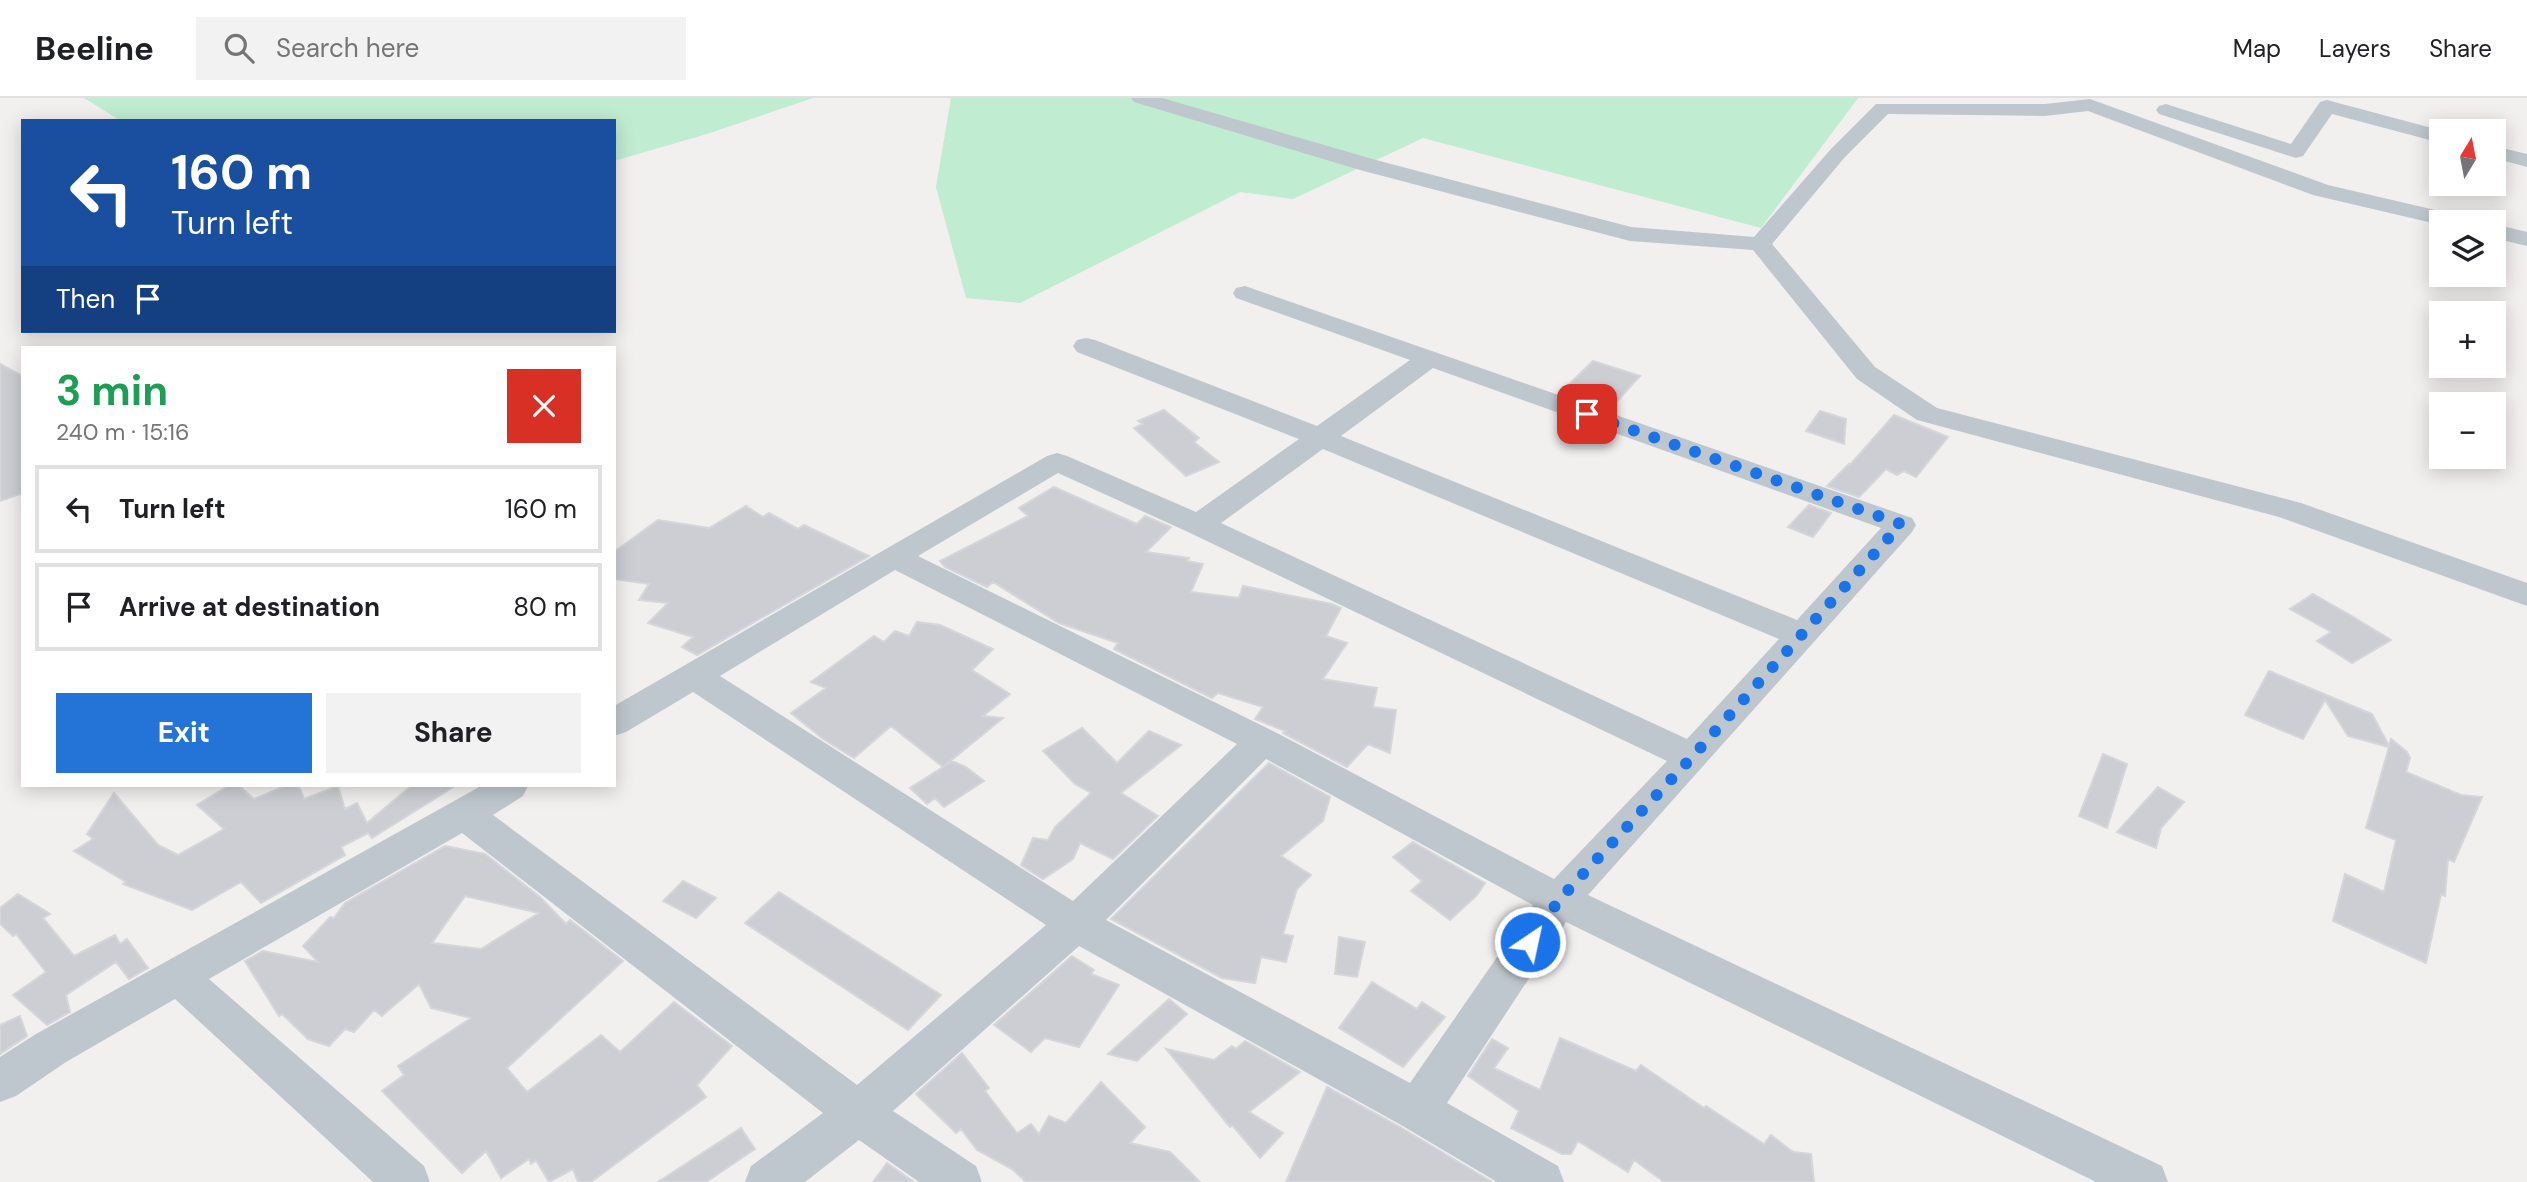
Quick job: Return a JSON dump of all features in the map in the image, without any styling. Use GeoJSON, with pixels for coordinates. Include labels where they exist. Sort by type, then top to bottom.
{"type":"FeatureCollection","features":[{"type":"Feature","properties":{"kind":"street"},"geometry":{"type":"LineString","coordinates":[[1141,98],[1368,165],[1630,234],[1760,244],[1866,373],[1927,414],[2290,510],[2527,595]]}},
{"type":"Feature","properties":{"kind":"street"},"geometry":{"type":"LineString","coordinates":[[2127,98],[2296,152],[2327,106],[2429,134]]}},
{"type":"Feature","properties":{"kind":"street"},"geometry":{"type":"LineString","coordinates":[[1760,244],[1838,153],[1883,108],[2045,110],[2090,105],[2321,190],[2429,215]]}},
{"type":"Feature","properties":{"kind":"street"},"geometry":{"type":"LineString","coordinates":[[2506,155],[2527,161]]}},
{"type":"Feature","properties":{"kind":"street"},"geometry":{"type":"LineString","coordinates":[[2506,234],[2527,239]]}},
{"type":"Feature","properties":{"kind":"street"},"geometry":{"type":"LineString","coordinates":[[1245,293],[1901,524],[1692,757],[1559,900],[1417,1110]]}},
{"type":"Feature","properties":{"kind":"street"},"geometry":{"type":"LineString","coordinates":[[1086,346],[1802,635]]}},
{"type":"Feature","properties":{"kind":"street"},"geometry":{"type":"LineString","coordinates":[[1199,525],[1322,439],[1430,358]]}},
{"type":"Feature","properties":{"kind":"street"},"geometry":{"type":"LineString","coordinates":[[616,722],[1057,462],[1199,525],[1692,757]]}},
{"type":"Feature","properties":{"kind":"street"},"geometry":{"type":"LineString","coordinates":[[894,557],[1262,741],[1559,900],[2145,1182]]}},
{"type":"Feature","properties":{"kind":"street"},"geometry":{"type":"LineString","coordinates":[[693,676],[1076,923],[1417,1110],[1541,1182]]}},
{"type":"Feature","properties":{"kind":"street"},"geometry":{"type":"LineString","coordinates":[[768,1182],[858,1113],[1076,923],[1262,741]]}},
{"type":"Feature","properties":{"kind":"street"},"geometry":{"type":"LineString","coordinates":[[0,1082],[51,1048],[508,787]]}},
{"type":"Feature","properties":{"kind":"street"},"geometry":{"type":"LineString","coordinates":[[464,814],[858,1113],[959,1182]]}},
{"type":"Feature","properties":{"kind":"street"},"geometry":{"type":"LineString","coordinates":[[184,972],[191,989],[407,1182]]}},
{"type":"Feature","properties":{"kind":"green space"},"geometry":{"type":"Polygon","coordinates":[[[84,98],[813,98],[707,134],[616,160],[616,119],[118,119],[84,98]]]}},
{"type":"Feature","properties":{"kind":"green space"},"geometry":{"type":"Polygon","coordinates":[[[951,98],[1858,98],[1761,228],[1423,138],[1293,199],[1240,192],[1020,303],[966,298],[936,187],[951,98]]]}},
{"type":"Feature","properties":{"kind":"building"},"geometry":{"type":"Polygon","coordinates":[[[1593,361],[1640,376],[1609,410],[1560,393],[1593,361]]]}},
{"type":"Feature","properties":{"kind":"building"},"geometry":{"type":"Polygon","coordinates":[[[0,364],[21,375],[21,494],[0,501],[0,364]]]}},
{"type":"Feature","properties":{"kind":"building"},"geometry":{"type":"Polygon","coordinates":[[[1164,410],[1199,438],[1194,442],[1219,462],[1186,476],[1134,428],[1143,424],[1138,421],[1164,410]]]}},
{"type":"Feature","properties":{"kind":"building"},"geometry":{"type":"Polygon","coordinates":[[[1820,411],[1846,419],[1844,444],[1806,431],[1820,411]]]}},
{"type":"Feature","properties":{"kind":"building"},"geometry":{"type":"Polygon","coordinates":[[[1894,415],[1948,437],[1916,477],[1904,471],[1897,475],[1886,469],[1859,497],[1827,486],[1850,465],[1894,415]]]}},
{"type":"Feature","properties":{"kind":"building"},"geometry":{"type":"Polygon","coordinates":[[[1054,487],[1137,524],[1145,516],[1171,527],[1146,552],[1189,558],[1187,561],[1203,564],[1191,592],[1239,598],[1243,586],[1341,608],[1326,636],[1347,643],[1323,679],[1377,688],[1373,707],[1396,710],[1390,753],[1368,744],[1347,767],[1283,733],[1285,731],[1255,719],[1263,707],[1218,693],[1212,698],[1114,649],[1118,643],[1059,623],[993,582],[987,587],[945,567],[940,561],[1028,516],[1019,508],[1054,487]]]}},
{"type":"Feature","properties":{"kind":"building"},"geometry":{"type":"Polygon","coordinates":[[[1809,505],[1831,513],[1813,537],[1788,527],[1809,505]]]}},
{"type":"Feature","properties":{"kind":"building"},"geometry":{"type":"Polygon","coordinates":[[[746,506],[763,517],[769,513],[798,529],[804,525],[869,556],[697,655],[682,647],[693,637],[648,623],[668,603],[639,600],[649,584],[616,579],[616,551],[658,520],[709,528],[746,506]]]}},
{"type":"Feature","properties":{"kind":"building"},"geometry":{"type":"Polygon","coordinates":[[[2313,594],[2391,640],[2352,663],[2317,641],[2331,632],[2290,609],[2313,594]]]}},
{"type":"Feature","properties":{"kind":"building"},"geometry":{"type":"Polygon","coordinates":[[[917,622],[940,625],[993,649],[972,670],[1010,694],[983,716],[1003,718],[943,767],[891,726],[854,758],[823,739],[791,713],[826,688],[811,682],[874,636],[884,642],[895,631],[909,636],[917,622]]]}},
{"type":"Feature","properties":{"kind":"building"},"geometry":{"type":"Polygon","coordinates":[[[2269,671],[2372,714],[2389,746],[2391,739],[2407,752],[2410,758],[2406,772],[2461,795],[2482,797],[2454,862],[2448,859],[2445,896],[2441,894],[2426,963],[2333,921],[2345,874],[2384,892],[2396,840],[2366,828],[2389,747],[2348,736],[2325,700],[2303,739],[2245,715],[2269,671]]]}},
{"type":"Feature","properties":{"kind":"building"},"geometry":{"type":"Polygon","coordinates":[[[1082,728],[1117,763],[1149,731],[1181,745],[1121,793],[1158,816],[1113,859],[1080,843],[1073,859],[1043,879],[1021,865],[1033,838],[1048,840],[1055,827],[1091,793],[1075,784],[1043,751],[1082,728]]]}},
{"type":"Feature","properties":{"kind":"building"},"geometry":{"type":"Polygon","coordinates":[[[2103,754],[2127,764],[2107,828],[2079,816],[2103,754]]]}},
{"type":"Feature","properties":{"kind":"building"},"geometry":{"type":"Polygon","coordinates":[[[952,761],[966,767],[984,781],[944,807],[935,798],[927,804],[910,788],[952,761]]]}},
{"type":"Feature","properties":{"kind":"building"},"geometry":{"type":"Polygon","coordinates":[[[1269,763],[1330,797],[1323,821],[1281,856],[1311,875],[1297,889],[1283,934],[1293,936],[1286,962],[1261,957],[1255,983],[1222,978],[1111,919],[1269,763]]]}},
{"type":"Feature","properties":{"kind":"building"},"geometry":{"type":"Polygon","coordinates":[[[226,787],[240,787],[254,799],[283,787],[299,787],[304,799],[338,787],[345,809],[357,803],[367,823],[410,787],[453,787],[372,838],[368,833],[341,847],[345,855],[261,903],[241,882],[192,910],[123,884],[126,882],[74,851],[93,839],[87,834],[114,793],[158,845],[178,855],[224,829],[197,805],[226,787]]]}},
{"type":"Feature","properties":{"kind":"building"},"geometry":{"type":"Polygon","coordinates":[[[2158,787],[2184,802],[2161,828],[2156,848],[2117,832],[2158,787]]]}},
{"type":"Feature","properties":{"kind":"building"},"geometry":{"type":"Polygon","coordinates":[[[1413,842],[1485,883],[1477,895],[1450,920],[1411,891],[1422,881],[1393,857],[1413,842]]]}},
{"type":"Feature","properties":{"kind":"building"},"geometry":{"type":"Polygon","coordinates":[[[445,846],[485,854],[540,897],[566,924],[570,920],[623,961],[507,1068],[527,1092],[601,1035],[620,1052],[674,1002],[732,1046],[697,1085],[706,1097],[591,1182],[578,1182],[573,1169],[549,1182],[536,1160],[531,1164],[529,1159],[501,1178],[486,1151],[462,1173],[382,1091],[404,1075],[398,1066],[471,1018],[431,1008],[419,984],[382,1016],[374,1010],[354,1032],[345,1029],[329,1046],[308,1039],[282,1014],[279,1016],[245,961],[263,951],[318,962],[303,946],[330,917],[334,918],[345,903],[445,846]],[[465,896],[432,943],[481,949],[539,913],[465,896]]]}},
{"type":"Feature","properties":{"kind":"building"},"geometry":{"type":"Polygon","coordinates":[[[683,881],[716,898],[696,918],[663,901],[683,881]]]}},
{"type":"Feature","properties":{"kind":"building"},"geometry":{"type":"Polygon","coordinates":[[[779,892],[941,995],[908,1030],[745,923],[779,892]]]}},
{"type":"Feature","properties":{"kind":"building"},"geometry":{"type":"Polygon","coordinates":[[[18,894],[50,914],[43,918],[74,956],[115,935],[120,944],[127,939],[148,968],[129,979],[116,962],[66,995],[70,1012],[47,1025],[13,995],[46,972],[16,934],[13,936],[0,924],[0,908],[18,894]]]}},
{"type":"Feature","properties":{"kind":"building"},"geometry":{"type":"Polygon","coordinates":[[[1339,937],[1365,942],[1357,977],[1335,974],[1339,937]]]}},
{"type":"Feature","properties":{"kind":"building"},"geometry":{"type":"Polygon","coordinates":[[[1072,956],[1094,970],[1091,974],[1119,985],[1079,1047],[1045,1038],[1031,1052],[994,1025],[1072,956]]]}},
{"type":"Feature","properties":{"kind":"building"},"geometry":{"type":"Polygon","coordinates":[[[1372,982],[1417,1009],[1422,1002],[1445,1017],[1403,1067],[1339,1028],[1372,982]]]}},
{"type":"Feature","properties":{"kind":"building"},"geometry":{"type":"Polygon","coordinates":[[[1169,999],[1187,1014],[1137,1061],[1108,1054],[1169,999]]]}},
{"type":"Feature","properties":{"kind":"building"},"geometry":{"type":"Polygon","coordinates":[[[20,1016],[27,1036],[0,1054],[0,1025],[20,1016]]]}},
{"type":"Feature","properties":{"kind":"building"},"geometry":{"type":"Polygon","coordinates":[[[1560,1038],[1636,1071],[1641,1065],[1704,1108],[1706,1106],[1764,1144],[1771,1135],[1793,1152],[1811,1154],[1814,1182],[1664,1182],[1634,1160],[1628,1172],[1578,1141],[1571,1154],[1562,1154],[1511,1128],[1519,1111],[1468,1076],[1492,1039],[1508,1048],[1494,1068],[1540,1090],[1560,1038]]]}},
{"type":"Feature","properties":{"kind":"building"},"geometry":{"type":"Polygon","coordinates":[[[1245,1041],[1300,1072],[1249,1112],[1283,1133],[1260,1158],[1232,1125],[1230,1127],[1166,1049],[1214,1060],[1232,1046],[1236,1049],[1245,1041]]]}},
{"type":"Feature","properties":{"kind":"building"},"geometry":{"type":"Polygon","coordinates":[[[962,1053],[989,1088],[985,1091],[1017,1133],[1031,1124],[1039,1134],[1049,1116],[1066,1123],[1101,1082],[1145,1127],[1130,1143],[1170,1152],[1200,1182],[1026,1182],[1012,1169],[977,1150],[961,1129],[956,1133],[916,1094],[962,1053]]]}},
{"type":"Feature","properties":{"kind":"building"},"geometry":{"type":"Polygon","coordinates":[[[1327,1087],[1400,1127],[1492,1182],[1286,1182],[1327,1087]]]}},
{"type":"Feature","properties":{"kind":"building"},"geometry":{"type":"Polygon","coordinates":[[[741,1128],[755,1149],[706,1182],[658,1182],[741,1128]]]}},
{"type":"Feature","properties":{"kind":"building"},"geometry":{"type":"Polygon","coordinates":[[[887,1163],[914,1182],[873,1182],[887,1163]]]}},
{"type":"Feature","properties":{"kind":"route"},"geometry":{"type":"LineString","coordinates":[[1530,942],[1559,900],[1692,757],[1901,524],[1587,414]]}}]}
